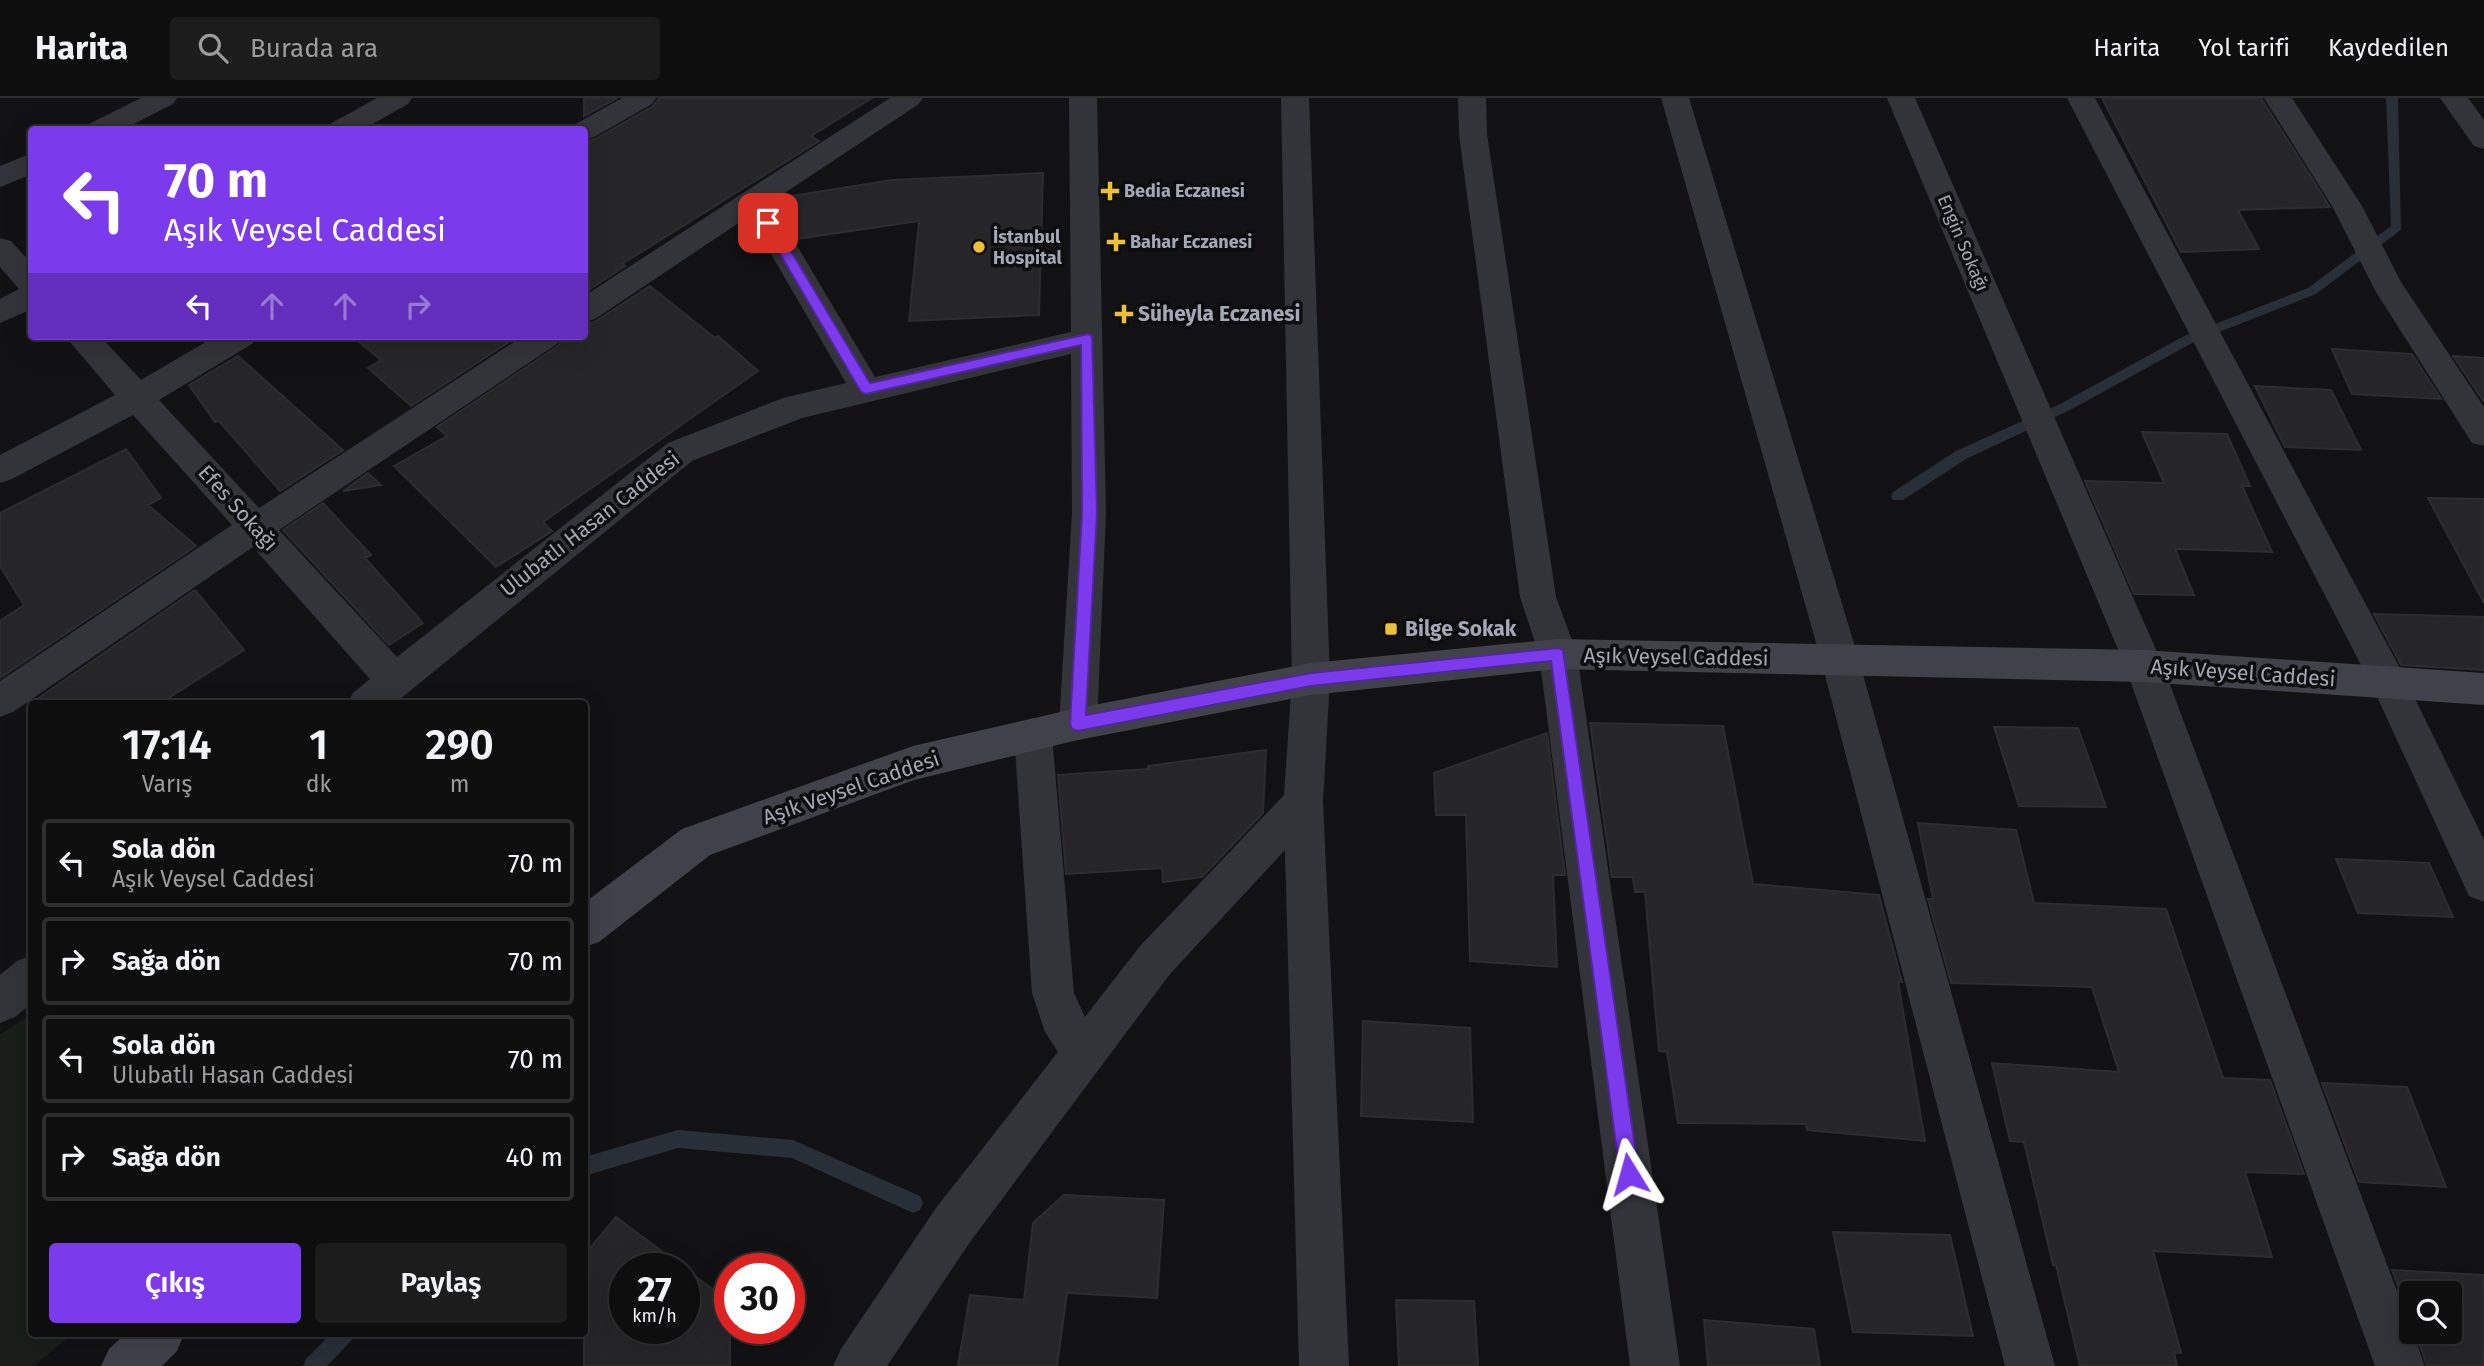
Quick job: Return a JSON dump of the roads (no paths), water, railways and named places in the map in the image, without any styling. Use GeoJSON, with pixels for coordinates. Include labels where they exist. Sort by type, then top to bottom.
{"type":"FeatureCollection","features":[{"type":"Feature","properties":{"kind":"main road","name":"Aşık Veysel Caddesi"},"geometry":{"type":"LineString","coordinates":[[588,925],[696,842],[913,763],[1078,724],[1311,679],[1558,654],[2144,666],[2484,689]]}},
{"type":"Feature","properties":{"kind":"main road"},"geometry":{"type":"LineString","coordinates":[[126,1366],[157,1337]]}},
{"type":"Feature","properties":{"kind":"street"},"geometry":{"type":"LineString","coordinates":[[107,126],[163,98]]}},
{"type":"Feature","properties":{"kind":"street"},"geometry":{"type":"LineString","coordinates":[[347,126],[398,98]]}},
{"type":"Feature","properties":{"kind":"street"},"geometry":{"type":"LineString","coordinates":[[588,129],[642,98]]}},
{"type":"Feature","properties":{"kind":"street"},"geometry":{"type":"LineString","coordinates":[[588,308],[909,98]]}},
{"type":"Feature","properties":{"kind":"street"},"geometry":{"type":"LineString","coordinates":[[1078,724],[1089,513],[1083,98]]}},
{"type":"Feature","properties":{"kind":"street"},"geometry":{"type":"LineString","coordinates":[[1295,98],[1311,679],[1303,802],[1324,1366]]}},
{"type":"Feature","properties":{"kind":"street"},"geometry":{"type":"LineString","coordinates":[[1472,98],[1473,134],[1538,597],[1558,654],[1656,1366]]}},
{"type":"Feature","properties":{"kind":"street"},"geometry":{"type":"LineString","coordinates":[[1675,98],[1840,660],[2030,1366]]}},
{"type":"Feature","properties":{"kind":"street","name":"Engin Sokağı"},"geometry":{"type":"LineString","coordinates":[[1901,98],[2144,666],[2400,1366]]}},
{"type":"Feature","properties":{"kind":"street"},"geometry":{"type":"LineString","coordinates":[[2081,98],[2389,683],[2484,883]]}},
{"type":"Feature","properties":{"kind":"street"},"geometry":{"type":"LineString","coordinates":[[2278,98],[2347,206],[2380,270],[2484,434]]}},
{"type":"Feature","properties":{"kind":"street"},"geometry":{"type":"LineString","coordinates":[[2454,98],[2484,140]]}},
{"type":"Feature","properties":{"kind":"street"},"geometry":{"type":"LineString","coordinates":[[0,178],[28,164]]}},
{"type":"Feature","properties":{"kind":"street"},"geometry":{"type":"LineString","coordinates":[[754,199],[866,389]]}},
{"type":"Feature","properties":{"kind":"street"},"geometry":{"type":"LineString","coordinates":[[0,248],[28,280]]}},
{"type":"Feature","properties":{"kind":"street"},"geometry":{"type":"LineString","coordinates":[[0,313],[28,298]]}},
{"type":"Feature","properties":{"kind":"street","name":"Ulubatlı Hasan Caddesi"},"geometry":{"type":"LineString","coordinates":[[371,700],[680,452],[795,407],[1088,339]]}},
{"type":"Feature","properties":{"kind":"street","name":"Efes Sokağı"},"geometry":{"type":"LineString","coordinates":[[85,340],[395,680]]}},
{"type":"Feature","properties":{"kind":"street"},"geometry":{"type":"LineString","coordinates":[[0,471],[137,398],[234,340]]}},
{"type":"Feature","properties":{"kind":"street"},"geometry":{"type":"LineString","coordinates":[[0,701],[256,527],[540,340]]}},
{"type":"Feature","properties":{"kind":"street"},"geometry":{"type":"LineString","coordinates":[[1033,735],[1053,993],[1057,1012],[1066,1029],[1084,1051]]}},
{"type":"Feature","properties":{"kind":"street"},"geometry":{"type":"LineString","coordinates":[[858,1366],[953,1226],[1155,960],[1303,802]]}},
{"type":"Feature","properties":{"kind":"street"},"geometry":{"type":"LineString","coordinates":[[0,1002],[28,978]]}},
{"type":"Feature","properties":{"kind":"waterway"},"geometry":{"type":"LineString","coordinates":[[1898,496],[1961,455],[2065,407],[2189,339],[2312,291],[2397,227],[2392,98]]}},
{"type":"Feature","properties":{"kind":"waterway"},"geometry":{"type":"LineString","coordinates":[[588,1166],[678,1139],[793,1149],[913,1203]]}},
{"type":"Feature","properties":{"kind":"waterway"},"geometry":{"type":"LineString","coordinates":[[313,1366],[341,1337]]}},
{"type":"Feature","properties":{"kind":"place","name":"Bedia Eczanesi"},"geometry":{"type":"Point","coordinates":[1110,191]}},
{"type":"Feature","properties":{"kind":"place","name":"Bahar Eczanesi"},"geometry":{"type":"Point","coordinates":[1116,242]}},
{"type":"Feature","properties":{"kind":"place","name":"İstanbul Hospital"},"geometry":{"type":"Point","coordinates":[979,247]}},
{"type":"Feature","properties":{"kind":"place","name":"Süheyla Eczanesi"},"geometry":{"type":"Point","coordinates":[1124,314]}},
{"type":"Feature","properties":{"kind":"place","name":"Bilge Sokak"},"geometry":{"type":"Point","coordinates":[1391,629]}}]}
